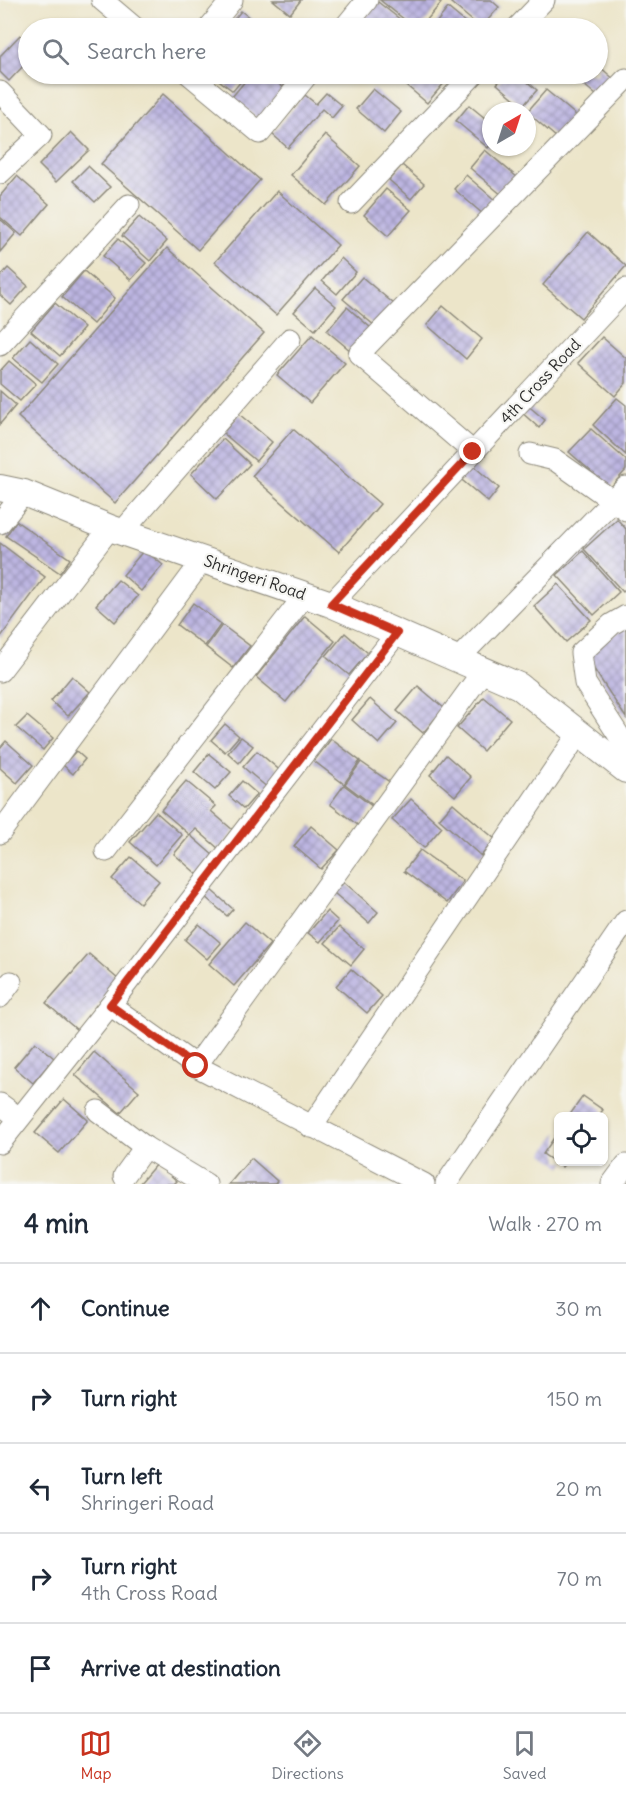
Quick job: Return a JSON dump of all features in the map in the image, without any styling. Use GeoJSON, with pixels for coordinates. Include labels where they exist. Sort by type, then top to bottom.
{"type":"FeatureCollection","features":[{"type":"Feature","properties":{"kind":"street"},"geometry":{"type":"LineString","coordinates":[[102,0],[123,18]]}},
{"type":"Feature","properties":{"kind":"street"},"geometry":{"type":"LineString","coordinates":[[217,18],[232,0]]}},
{"type":"Feature","properties":{"kind":"street"},"geometry":{"type":"LineString","coordinates":[[352,18],[367,0]]}},
{"type":"Feature","properties":{"kind":"street"},"geometry":{"type":"LineString","coordinates":[[527,18],[544,0]]}},
{"type":"Feature","properties":{"kind":"street"},"geometry":{"type":"LineString","coordinates":[[473,452],[359,354],[626,79]]}},
{"type":"Feature","properties":{"kind":"street"},"geometry":{"type":"LineString","coordinates":[[201,84],[260,133],[300,84]]}},
{"type":"Feature","properties":{"kind":"street"},"geometry":{"type":"LineString","coordinates":[[351,203],[464,84]]}},
{"type":"Feature","properties":{"kind":"street"},"geometry":{"type":"LineString","coordinates":[[0,92],[41,135],[0,173]]}},
{"type":"Feature","properties":{"kind":"street"},"geometry":{"type":"LineString","coordinates":[[0,345],[129,205]]}},
{"type":"Feature","properties":{"kind":"street","name":"4th Cross Road"},"geometry":{"type":"LineString","coordinates":[[331,604],[626,289]]}},
{"type":"Feature","properties":{"kind":"street"},"geometry":{"type":"LineString","coordinates":[[0,671],[116,530],[290,339]]}},
{"type":"Feature","properties":{"kind":"street"},"geometry":{"type":"LineString","coordinates":[[458,659],[622,499],[555,460],[530,454]]}},
{"type":"Feature","properties":{"kind":"street"},"geometry":{"type":"LineString","coordinates":[[0,523],[12,490]]}},
{"type":"Feature","properties":{"kind":"street","name":"Shringeri Road"},"geometry":{"type":"LineString","coordinates":[[12,490],[116,530],[331,604],[519,686],[623,767]]}},
{"type":"Feature","properties":{"kind":"street"},"geometry":{"type":"LineString","coordinates":[[0,832],[203,560]]}},
{"type":"Feature","properties":{"kind":"street"},"geometry":{"type":"LineString","coordinates":[[106,851],[305,595]]}},
{"type":"Feature","properties":{"kind":"street"},"geometry":{"type":"LineString","coordinates":[[623,767],[626,745],[585,683],[581,653],[612,624],[626,616]]}},
{"type":"Feature","properties":{"kind":"street"},"geometry":{"type":"LineString","coordinates":[[0,1143],[110,1005],[397,633]]}},
{"type":"Feature","properties":{"kind":"street"},"geometry":{"type":"LineString","coordinates":[[196,1066],[483,671]]}},
{"type":"Feature","properties":{"kind":"street"},"geometry":{"type":"LineString","coordinates":[[311,1127],[579,733]]}},
{"type":"Feature","properties":{"kind":"street"},"geometry":{"type":"LineString","coordinates":[[446,1184],[626,921]]}},
{"type":"Feature","properties":{"kind":"street"},"geometry":{"type":"LineString","coordinates":[[110,1005],[196,1066],[424,1184]]}},
{"type":"Feature","properties":{"kind":"street"},"geometry":{"type":"LineString","coordinates":[[0,1104],[19,1118]]}},
{"type":"Feature","properties":{"kind":"street"},"geometry":{"type":"LineString","coordinates":[[98,1111],[145,1147],[206,1184]]}},
{"type":"Feature","properties":{"kind":"street"},"geometry":{"type":"LineString","coordinates":[[124,1176],[145,1147]]}},
{"type":"Feature","properties":{"kind":"street"},"geometry":{"type":"LineString","coordinates":[[612,1184],[626,1165]]}},
{"type":"Feature","properties":{"kind":"building"},"geometry":{"type":"Polygon","coordinates":[[[273,0],[301,0],[290,14],[273,0]]]}},
{"type":"Feature","properties":{"kind":"building"},"geometry":{"type":"Polygon","coordinates":[[[380,0],[437,0],[441,3],[428,18],[402,18],[380,0]]]}},
{"type":"Feature","properties":{"kind":"building"},"geometry":{"type":"Polygon","coordinates":[[[454,0],[491,0],[499,7],[490,18],[469,18],[451,3],[454,0]]]}},
{"type":"Feature","properties":{"kind":"building"},"geometry":{"type":"Polygon","coordinates":[[[378,2],[398,18],[365,18],[378,2]]]}},
{"type":"Feature","properties":{"kind":"building"},"geometry":{"type":"Polygon","coordinates":[[[448,8],[460,18],[440,18],[448,8]]]}},
{"type":"Feature","properties":{"kind":"building"},"geometry":{"type":"Polygon","coordinates":[[[241,11],[250,18],[235,18],[241,11]]]}},
{"type":"Feature","properties":{"kind":"building"},"geometry":{"type":"Polygon","coordinates":[[[18,37],[18,72],[9,81],[0,72],[0,56],[18,37]]]}},
{"type":"Feature","properties":{"kind":"building"},"geometry":{"type":"Polygon","coordinates":[[[608,74],[617,82],[602,100],[583,84],[608,84],[608,74]]]}},
{"type":"Feature","properties":{"kind":"building"},"geometry":{"type":"Polygon","coordinates":[[[224,84],[239,84],[233,91],[224,84]]]}},
{"type":"Feature","properties":{"kind":"building"},"geometry":{"type":"Polygon","coordinates":[[[243,84],[279,84],[284,88],[258,119],[232,97],[243,84]]]}},
{"type":"Feature","properties":{"kind":"building"},"geometry":{"type":"Polygon","coordinates":[[[405,84],[443,84],[427,103],[405,84]]]}},
{"type":"Feature","properties":{"kind":"building"},"geometry":{"type":"Polygon","coordinates":[[[497,84],[530,84],[537,90],[526,102],[518,102],[497,84]]]}},
{"type":"Feature","properties":{"kind":"building"},"geometry":{"type":"Polygon","coordinates":[[[373,89],[401,112],[384,133],[356,109],[373,89]]]}},
{"type":"Feature","properties":{"kind":"building"},"geometry":{"type":"Polygon","coordinates":[[[546,90],[577,116],[557,138],[536,120],[536,102],[546,90]]]}},
{"type":"Feature","properties":{"kind":"building"},"geometry":{"type":"Polygon","coordinates":[[[326,93],[342,106],[332,118],[322,109],[288,148],[272,134],[305,95],[316,104],[326,93]]]}},
{"type":"Feature","properties":{"kind":"building"},"geometry":{"type":"Polygon","coordinates":[[[163,94],[260,180],[198,250],[101,164],[163,94]]]}},
{"type":"Feature","properties":{"kind":"building"},"geometry":{"type":"Polygon","coordinates":[[[469,105],[482,116],[482,143],[456,121],[469,105]]]}},
{"type":"Feature","properties":{"kind":"building"},"geometry":{"type":"Polygon","coordinates":[[[71,132],[89,150],[56,182],[39,165],[71,132]]]}},
{"type":"Feature","properties":{"kind":"building"},"geometry":{"type":"Polygon","coordinates":[[[325,135],[360,166],[326,205],[291,175],[325,135]]]}},
{"type":"Feature","properties":{"kind":"building"},"geometry":{"type":"Polygon","coordinates":[[[482,154],[482,156],[492,156],[518,178],[503,196],[470,168],[482,154]]]}},
{"type":"Feature","properties":{"kind":"building"},"geometry":{"type":"Polygon","coordinates":[[[402,165],[424,184],[411,199],[389,180],[402,165]]]}},
{"type":"Feature","properties":{"kind":"building"},"geometry":{"type":"Polygon","coordinates":[[[88,166],[110,187],[95,202],[73,181],[88,166]]]}},
{"type":"Feature","properties":{"kind":"building"},"geometry":{"type":"Polygon","coordinates":[[[466,175],[496,201],[484,215],[454,189],[466,175]]]}},
{"type":"Feature","properties":{"kind":"building"},"geometry":{"type":"Polygon","coordinates":[[[17,176],[49,204],[22,236],[0,217],[0,196],[17,176]]]}},
{"type":"Feature","properties":{"kind":"building"},"geometry":{"type":"Polygon","coordinates":[[[386,189],[411,210],[388,236],[364,215],[386,189]]]}},
{"type":"Feature","properties":{"kind":"building"},"geometry":{"type":"Polygon","coordinates":[[[277,191],[338,245],[276,315],[215,262],[277,191]]]}},
{"type":"Feature","properties":{"kind":"building"},"geometry":{"type":"Polygon","coordinates":[[[139,217],[167,241],[150,261],[122,236],[139,217]]]}},
{"type":"Feature","properties":{"kind":"building"},"geometry":{"type":"Polygon","coordinates":[[[0,219],[16,233],[0,252],[0,219]]]}},
{"type":"Feature","properties":{"kind":"building"},"geometry":{"type":"Polygon","coordinates":[[[588,232],[626,266],[581,318],[543,285],[588,232]]]}},
{"type":"Feature","properties":{"kind":"building"},"geometry":{"type":"Polygon","coordinates":[[[118,239],[146,263],[131,280],[103,256],[118,239]]]}},
{"type":"Feature","properties":{"kind":"building"},"geometry":{"type":"Polygon","coordinates":[[[167,248],[264,333],[115,503],[18,417],[167,248]]]}},
{"type":"Feature","properties":{"kind":"building"},"geometry":{"type":"Polygon","coordinates":[[[341,258],[356,272],[337,294],[322,281],[341,258]]]}},
{"type":"Feature","properties":{"kind":"building"},"geometry":{"type":"Polygon","coordinates":[[[8,268],[28,286],[11,305],[0,295],[0,277],[8,268]]]}},
{"type":"Feature","properties":{"kind":"building"},"geometry":{"type":"Polygon","coordinates":[[[84,271],[115,298],[93,324],[62,297],[84,271]]]}},
{"type":"Feature","properties":{"kind":"building"},"geometry":{"type":"Polygon","coordinates":[[[362,277],[394,304],[375,326],[343,299],[362,277]]]}},
{"type":"Feature","properties":{"kind":"building"},"geometry":{"type":"Polygon","coordinates":[[[315,288],[336,306],[315,330],[294,312],[315,288]]]}},
{"type":"Feature","properties":{"kind":"building"},"geometry":{"type":"Polygon","coordinates":[[[55,303],[84,328],[60,356],[31,331],[55,303]]]}},
{"type":"Feature","properties":{"kind":"building"},"geometry":{"type":"Polygon","coordinates":[[[443,306],[482,339],[466,359],[427,325],[443,306]]]}},
{"type":"Feature","properties":{"kind":"building"},"geometry":{"type":"Polygon","coordinates":[[[347,307],[371,328],[351,351],[327,331],[347,307]]]}},
{"type":"Feature","properties":{"kind":"building"},"geometry":{"type":"Polygon","coordinates":[[[312,335],[345,363],[310,403],[277,375],[312,335]]]}},
{"type":"Feature","properties":{"kind":"building"},"geometry":{"type":"Polygon","coordinates":[[[602,337],[626,358],[626,383],[615,396],[578,363],[602,337]]]}},
{"type":"Feature","properties":{"kind":"building"},"geometry":{"type":"Polygon","coordinates":[[[30,339],[58,364],[42,382],[13,358],[30,339]]]}},
{"type":"Feature","properties":{"kind":"building"},"geometry":{"type":"Polygon","coordinates":[[[9,361],[36,384],[20,401],[0,384],[0,371],[9,361]]]}},
{"type":"Feature","properties":{"kind":"building"},"geometry":{"type":"Polygon","coordinates":[[[0,391],[16,405],[0,424],[0,391]]]}},
{"type":"Feature","properties":{"kind":"building"},"geometry":{"type":"Polygon","coordinates":[[[617,398],[626,405],[626,455],[593,425],[617,398]]]}},
{"type":"Feature","properties":{"kind":"building"},"geometry":{"type":"Polygon","coordinates":[[[525,403],[545,420],[539,428],[519,410],[525,403]]]}},
{"type":"Feature","properties":{"kind":"building"},"geometry":{"type":"Polygon","coordinates":[[[239,414],[272,442],[256,461],[223,433],[239,414]]]}},
{"type":"Feature","properties":{"kind":"building"},"geometry":{"type":"Polygon","coordinates":[[[293,429],[380,504],[339,552],[252,476],[293,429]]]}},
{"type":"Feature","properties":{"kind":"building"},"geometry":{"type":"Polygon","coordinates":[[[591,429],[626,460],[626,470],[610,488],[569,452],[591,429]]]}},
{"type":"Feature","properties":{"kind":"building"},"geometry":{"type":"Polygon","coordinates":[[[223,439],[250,464],[217,499],[191,474],[223,439]]]}},
{"type":"Feature","properties":{"kind":"building"},"geometry":{"type":"Polygon","coordinates":[[[469,462],[499,488],[488,502],[457,476],[469,462]]]}},
{"type":"Feature","properties":{"kind":"building"},"geometry":{"type":"Polygon","coordinates":[[[617,519],[626,529],[626,589],[623,592],[584,549],[617,519]]]}},
{"type":"Feature","properties":{"kind":"building"},"geometry":{"type":"Polygon","coordinates":[[[16,521],[70,559],[60,573],[6,536],[16,521]]]}},
{"type":"Feature","properties":{"kind":"building"},"geometry":{"type":"Polygon","coordinates":[[[0,543],[45,577],[0,638],[0,543]]]}},
{"type":"Feature","properties":{"kind":"building"},"geometry":{"type":"Polygon","coordinates":[[[144,550],[163,565],[141,591],[123,575],[144,550]]]}},
{"type":"Feature","properties":{"kind":"building"},"geometry":{"type":"Polygon","coordinates":[[[583,551],[619,592],[594,615],[557,575],[583,551]]]}},
{"type":"Feature","properties":{"kind":"building"},"geometry":{"type":"Polygon","coordinates":[[[118,580],[138,596],[115,622],[96,605],[118,580]]]}},
{"type":"Feature","properties":{"kind":"building"},"geometry":{"type":"Polygon","coordinates":[[[558,584],[591,620],[566,642],[534,606],[558,584]]]}},
{"type":"Feature","properties":{"kind":"building"},"geometry":{"type":"Polygon","coordinates":[[[193,603],[221,624],[205,646],[177,625],[193,603]]]}},
{"type":"Feature","properties":{"kind":"building"},"geometry":{"type":"Polygon","coordinates":[[[305,616],[335,641],[286,702],[256,677],[305,616]]]}},
{"type":"Feature","properties":{"kind":"building"},"geometry":{"type":"Polygon","coordinates":[[[222,625],[250,646],[233,668],[206,647],[222,625]]]}},
{"type":"Feature","properties":{"kind":"building"},"geometry":{"type":"Polygon","coordinates":[[[626,627],[626,718],[584,654],[626,627]]]}},
{"type":"Feature","properties":{"kind":"building"},"geometry":{"type":"Polygon","coordinates":[[[345,633],[368,653],[349,675],[326,656],[345,633]]]}},
{"type":"Feature","properties":{"kind":"building"},"geometry":{"type":"Polygon","coordinates":[[[72,676],[90,692],[68,716],[51,701],[72,676]]]}},
{"type":"Feature","properties":{"kind":"building"},"geometry":{"type":"Polygon","coordinates":[[[418,686],[444,708],[423,733],[397,711],[418,686]]]}},
{"type":"Feature","properties":{"kind":"building"},"geometry":{"type":"Polygon","coordinates":[[[484,697],[510,719],[483,751],[457,728],[484,697]]]}},
{"type":"Feature","properties":{"kind":"building"},"geometry":{"type":"Polygon","coordinates":[[[370,699],[397,723],[379,744],[352,720],[370,699]]]}},
{"type":"Feature","properties":{"kind":"building"},"geometry":{"type":"Polygon","coordinates":[[[27,716],[53,738],[43,750],[16,727],[27,716]]]}},
{"type":"Feature","properties":{"kind":"building"},"geometry":{"type":"Polygon","coordinates":[[[225,724],[239,736],[225,752],[211,740],[225,724]]]}},
{"type":"Feature","properties":{"kind":"building"},"geometry":{"type":"Polygon","coordinates":[[[241,737],[253,746],[239,763],[228,753],[241,737]]]}},
{"type":"Feature","properties":{"kind":"building"},"geometry":{"type":"Polygon","coordinates":[[[331,739],[360,761],[344,784],[314,761],[331,739]]]}},
{"type":"Feature","properties":{"kind":"building"},"geometry":{"type":"Polygon","coordinates":[[[6,741],[33,765],[17,783],[0,768],[0,748],[6,741]]]}},
{"type":"Feature","properties":{"kind":"building"},"geometry":{"type":"Polygon","coordinates":[[[76,751],[85,759],[73,774],[63,765],[76,751]]]}},
{"type":"Feature","properties":{"kind":"building"},"geometry":{"type":"Polygon","coordinates":[[[257,751],[283,773],[269,789],[243,767],[257,751]]]}},
{"type":"Feature","properties":{"kind":"building"},"geometry":{"type":"Polygon","coordinates":[[[209,754],[231,772],[215,790],[194,772],[209,754]]]}},
{"type":"Feature","properties":{"kind":"building"},"geometry":{"type":"Polygon","coordinates":[[[446,755],[471,777],[455,796],[430,775],[446,755]]]}},
{"type":"Feature","properties":{"kind":"building"},"geometry":{"type":"Polygon","coordinates":[[[361,762],[391,783],[374,806],[345,784],[361,762]]]}},
{"type":"Feature","properties":{"kind":"building"},"geometry":{"type":"Polygon","coordinates":[[[186,781],[216,806],[211,811],[234,831],[219,849],[196,829],[190,835],[161,810],[186,781]]]}},
{"type":"Feature","properties":{"kind":"building"},"geometry":{"type":"Polygon","coordinates":[[[242,781],[257,794],[244,809],[229,796],[242,781]]]}},
{"type":"Feature","properties":{"kind":"building"},"geometry":{"type":"Polygon","coordinates":[[[344,785],[373,807],[359,826],[330,804],[344,785]]]}},
{"type":"Feature","properties":{"kind":"building"},"geometry":{"type":"Polygon","coordinates":[[[411,799],[442,827],[424,848],[392,820],[411,799]]]}},
{"type":"Feature","properties":{"kind":"building"},"geometry":{"type":"Polygon","coordinates":[[[453,803],[495,839],[481,856],[439,819],[453,803]]]}},
{"type":"Feature","properties":{"kind":"building"},"geometry":{"type":"Polygon","coordinates":[[[156,812],[182,835],[156,865],[130,842],[156,812]]]}},
{"type":"Feature","properties":{"kind":"building"},"geometry":{"type":"Polygon","coordinates":[[[311,826],[339,850],[321,869],[294,846],[311,826]]]}},
{"type":"Feature","properties":{"kind":"building"},"geometry":{"type":"Polygon","coordinates":[[[190,835],[214,856],[198,875],[174,854],[190,835]]]}},
{"type":"Feature","properties":{"kind":"building"},"geometry":{"type":"Polygon","coordinates":[[[420,850],[463,881],[447,903],[404,871],[420,850]]]}},
{"type":"Feature","properties":{"kind":"building"},"geometry":{"type":"Polygon","coordinates":[[[131,857],[159,881],[140,903],[112,879],[131,857]]]}},
{"type":"Feature","properties":{"kind":"building"},"geometry":{"type":"Polygon","coordinates":[[[344,882],[378,912],[369,923],[334,893],[344,882]]]}},
{"type":"Feature","properties":{"kind":"building"},"geometry":{"type":"Polygon","coordinates":[[[210,889],[233,909],[227,916],[204,896],[210,889]]]}},
{"type":"Feature","properties":{"kind":"building"},"geometry":{"type":"Polygon","coordinates":[[[327,911],[338,921],[320,942],[308,933],[327,911]]]}},
{"type":"Feature","properties":{"kind":"building"},"geometry":{"type":"Polygon","coordinates":[[[245,922],[270,944],[234,986],[209,964],[245,922]]]}},
{"type":"Feature","properties":{"kind":"building"},"geometry":{"type":"Polygon","coordinates":[[[199,924],[221,943],[207,959],[185,940],[199,924]]]}},
{"type":"Feature","properties":{"kind":"building"},"geometry":{"type":"Polygon","coordinates":[[[339,927],[364,949],[351,965],[325,943],[339,927]]]}},
{"type":"Feature","properties":{"kind":"building"},"geometry":{"type":"Polygon","coordinates":[[[89,954],[119,980],[77,1030],[46,1003],[89,954]]]}},
{"type":"Feature","properties":{"kind":"building"},"geometry":{"type":"Polygon","coordinates":[[[351,969],[382,996],[367,1013],[336,986],[351,969]]]}},
{"type":"Feature","properties":{"kind":"building"},"geometry":{"type":"Polygon","coordinates":[[[35,1042],[54,1058],[33,1083],[14,1067],[35,1042]]]}},
{"type":"Feature","properties":{"kind":"building"},"geometry":{"type":"Polygon","coordinates":[[[94,1052],[139,1091],[120,1113],[75,1075],[94,1052]]]}},
{"type":"Feature","properties":{"kind":"building"},"geometry":{"type":"Polygon","coordinates":[[[583,1096],[603,1110],[601,1112],[572,1112],[583,1096]]]}},
{"type":"Feature","properties":{"kind":"building"},"geometry":{"type":"Polygon","coordinates":[[[64,1099],[88,1120],[59,1153],[35,1133],[64,1099]]]}},
{"type":"Feature","properties":{"kind":"building"},"geometry":{"type":"Polygon","coordinates":[[[554,1138],[554,1162],[543,1154],[554,1138]]]}},
{"type":"Feature","properties":{"kind":"building"},"geometry":{"type":"Polygon","coordinates":[[[251,1158],[277,1181],[275,1184],[229,1184],[251,1158]]]}},
{"type":"Feature","properties":{"kind":"building"},"geometry":{"type":"Polygon","coordinates":[[[157,1163],[177,1181],[174,1184],[139,1184],[157,1163]]]}},
{"type":"Feature","properties":{"kind":"route"},"geometry":{"type":"LineString","coordinates":[[196,1066],[110,1005],[397,633],[331,604],[473,452]]}}]}
